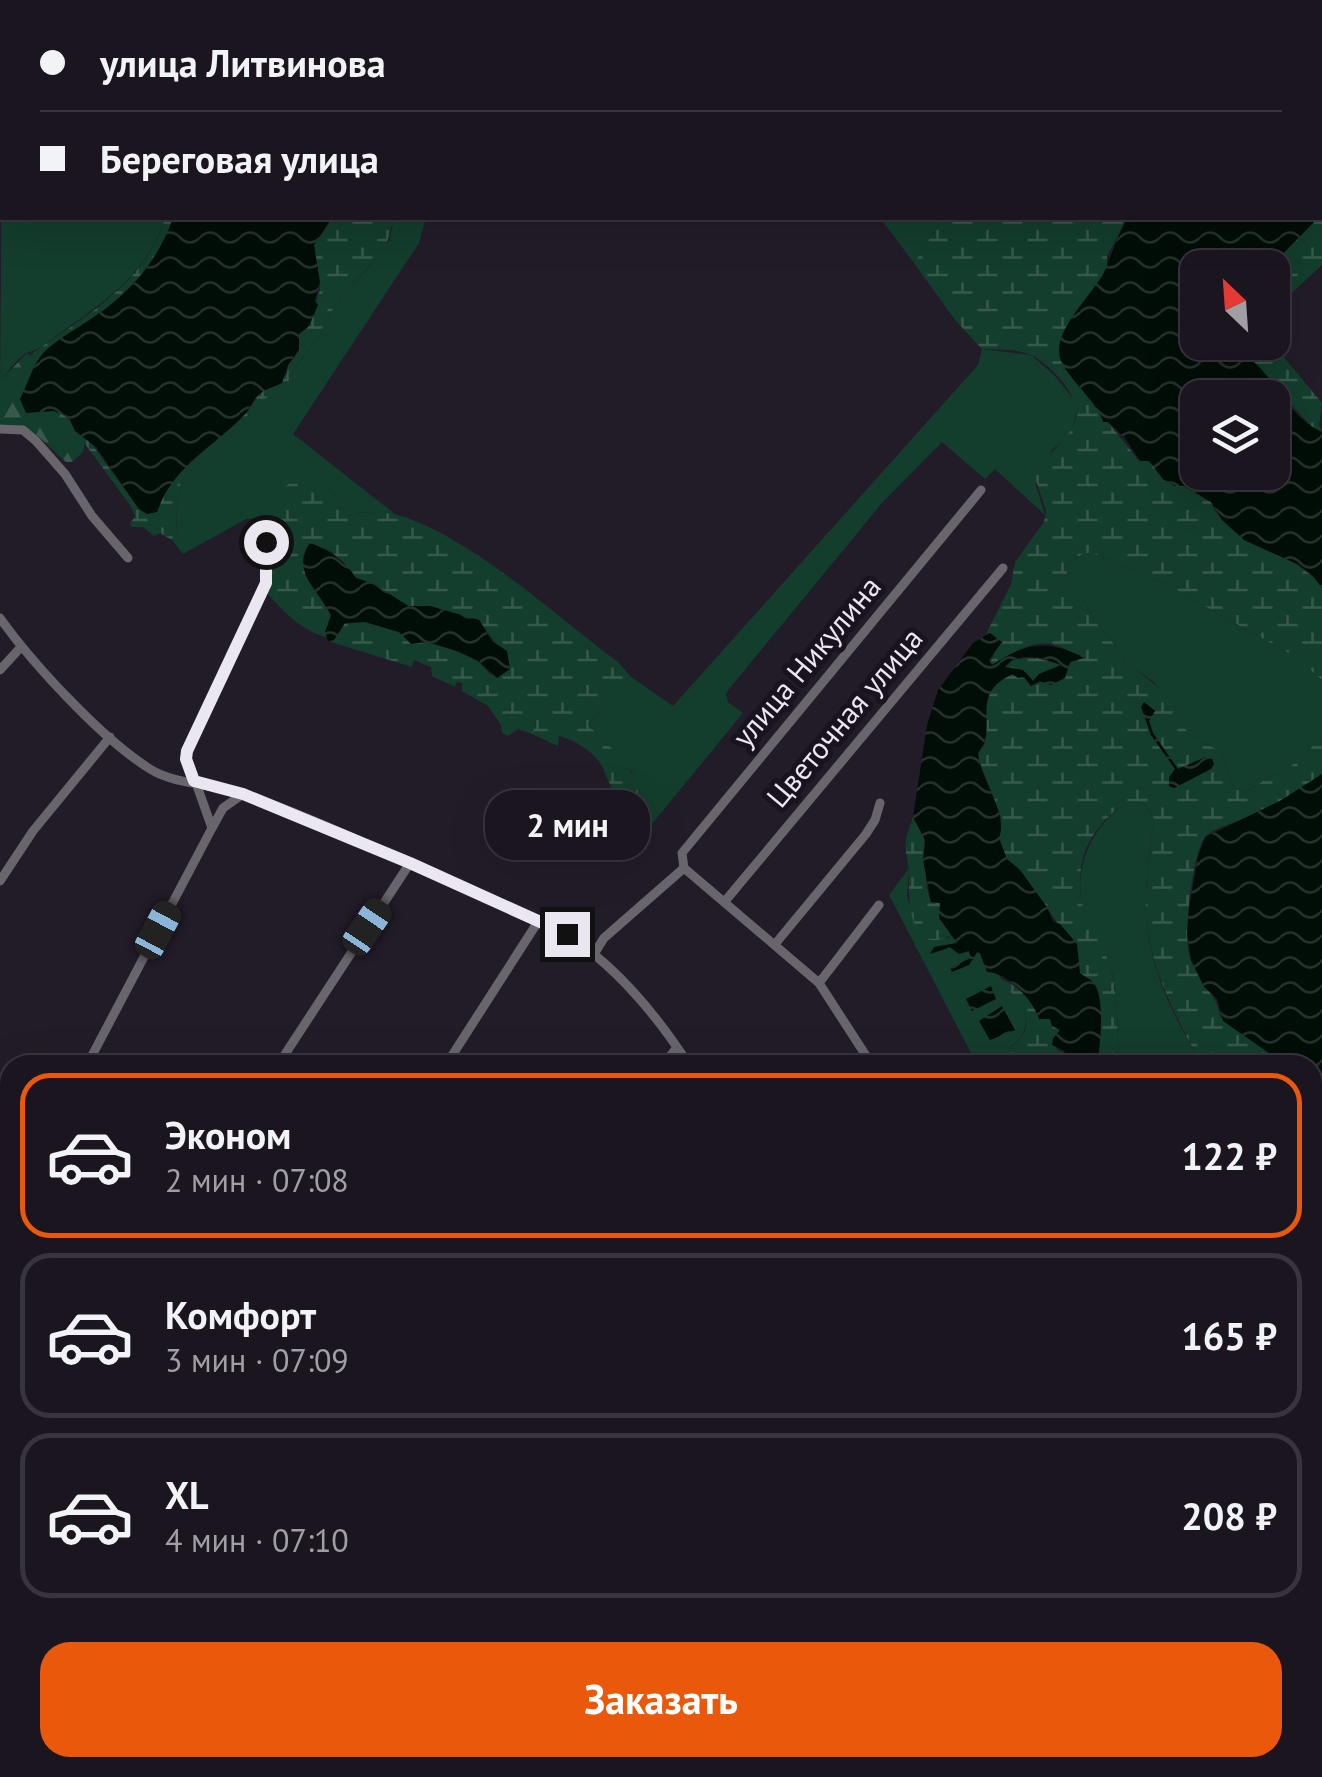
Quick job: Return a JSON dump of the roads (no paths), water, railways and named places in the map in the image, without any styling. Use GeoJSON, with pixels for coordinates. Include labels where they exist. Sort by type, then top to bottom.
{"type":"FeatureCollection","features":[{"type":"Feature","properties":{"kind":"street"},"geometry":{"type":"LineString","coordinates":[[0,428],[23,430],[36,441],[128,558]]}},
{"type":"Feature","properties":{"kind":"street","name":"улица Никулина"},"geometry":{"type":"LineString","coordinates":[[684,868],[682,853],[981,490]]}},
{"type":"Feature","properties":{"kind":"street"},"geometry":{"type":"LineString","coordinates":[[212,828],[186,759],[187,751],[266,583],[266,522]]}},
{"type":"Feature","properties":{"kind":"street","name":"Цветочная улица"},"geometry":{"type":"LineString","coordinates":[[726,900],[1002,568]]}},
{"type":"Feature","properties":{"kind":"street"},"geometry":{"type":"LineString","coordinates":[[0,618],[20,647],[110,737],[150,769],[243,794],[560,929],[632,990],[682,1055]]}},
{"type":"Feature","properties":{"kind":"street"},"geometry":{"type":"LineString","coordinates":[[0,670],[20,647]]}},
{"type":"Feature","properties":{"kind":"street"},"geometry":{"type":"LineString","coordinates":[[0,881],[34,831],[110,737]]}},
{"type":"Feature","properties":{"kind":"street"},"geometry":{"type":"LineString","coordinates":[[92,1055],[212,828],[224,808],[243,794]]}},
{"type":"Feature","properties":{"kind":"street"},"geometry":{"type":"LineString","coordinates":[[776,943],[866,834],[876,820],[880,802]]}},
{"type":"Feature","properties":{"kind":"street"},"geometry":{"type":"LineString","coordinates":[[285,1055],[410,863]]}},
{"type":"Feature","properties":{"kind":"street"},"geometry":{"type":"LineString","coordinates":[[594,954],[604,938],[684,868],[819,983],[866,1055]]}},
{"type":"Feature","properties":{"kind":"street"},"geometry":{"type":"LineString","coordinates":[[819,983],[879,905]]}},
{"type":"Feature","properties":{"kind":"street"},"geometry":{"type":"LineString","coordinates":[[452,1055],[539,920]]}},
{"type":"Feature","properties":{"kind":"street"},"geometry":{"type":"LineString","coordinates":[[671,1055],[677,1047]]}},
{"type":"Feature","properties":{"kind":"water"},"geometry":{"type":"Polygon","coordinates":[[[172,220],[331,220],[314,245],[320,282],[315,301],[318,305],[309,326],[299,334],[299,350],[282,383],[258,395],[235,424],[184,469],[157,512],[147,514],[139,509],[96,447],[75,431],[69,418],[54,411],[26,413],[20,399],[45,351],[110,306],[133,285],[160,247],[172,220]]]}},
{"type":"Feature","properties":{"kind":"water"},"geometry":{"type":"Polygon","coordinates":[[[1126,220],[1316,220],[1287,250],[1180,250],[1180,360],[1251,360],[1270,380],[1180,380],[1180,486],[1163,479],[1149,461],[1140,461],[1124,437],[1103,422],[1060,358],[1059,347],[1068,323],[1101,278],[1126,220]]]}},
{"type":"Feature","properties":{"kind":"water"},"geometry":{"type":"Polygon","coordinates":[[[1290,405],[1322,432],[1322,588],[1297,564],[1244,540],[1222,520],[1211,502],[1191,490],[1290,490],[1290,405]]]}},
{"type":"Feature","properties":{"kind":"water"},"geometry":{"type":"Polygon","coordinates":[[[310,543],[336,556],[356,578],[374,584],[408,606],[430,606],[479,620],[492,641],[507,651],[510,669],[497,678],[460,652],[427,642],[411,644],[399,632],[365,622],[345,623],[334,640],[328,641],[325,632],[331,615],[308,580],[303,563],[310,543]]]}},
{"type":"Feature","properties":{"kind":"water"},"geometry":{"type":"Polygon","coordinates":[[[990,633],[1002,642],[989,660],[992,665],[1036,646],[1058,648],[1084,658],[1070,662],[1065,678],[1051,685],[1040,681],[1031,686],[1024,677],[1013,674],[999,682],[988,701],[986,733],[978,753],[997,807],[999,838],[1007,859],[1020,870],[1053,921],[1077,944],[1080,973],[1097,989],[1101,1022],[1098,1055],[1066,1055],[1052,1045],[1060,1030],[1052,1026],[1050,1019],[1039,1019],[1026,996],[1011,982],[987,972],[980,953],[969,965],[952,972],[950,967],[971,958],[969,951],[959,954],[950,947],[930,954],[934,947],[957,943],[939,918],[940,903],[931,902],[923,860],[925,840],[913,817],[927,725],[938,690],[973,643],[990,633]],[[1023,657],[1005,667],[1023,670],[1033,681],[1039,674],[1061,665],[1023,657]]]}},
{"type":"Feature","properties":{"kind":"water"},"geometry":{"type":"Polygon","coordinates":[[[1144,702],[1155,711],[1149,721],[1153,733],[1178,769],[1206,757],[1212,758],[1211,769],[1174,788],[1169,786],[1175,769],[1151,735],[1141,707],[1144,702]]]}},
{"type":"Feature","properties":{"kind":"water"},"geometry":{"type":"Polygon","coordinates":[[[1322,774],[1322,1055],[1272,1055],[1223,1021],[1217,999],[1204,987],[1191,960],[1189,908],[1205,837],[1280,801],[1322,774]]]}},
{"type":"Feature","properties":{"kind":"water"},"geometry":{"type":"Polygon","coordinates":[[[991,986],[996,999],[972,1011],[966,999],[991,986]]]}},
{"type":"Feature","properties":{"kind":"water"},"geometry":{"type":"Polygon","coordinates":[[[1002,1006],[1015,1030],[990,1040],[979,1021],[1002,1006]]]}}]}
